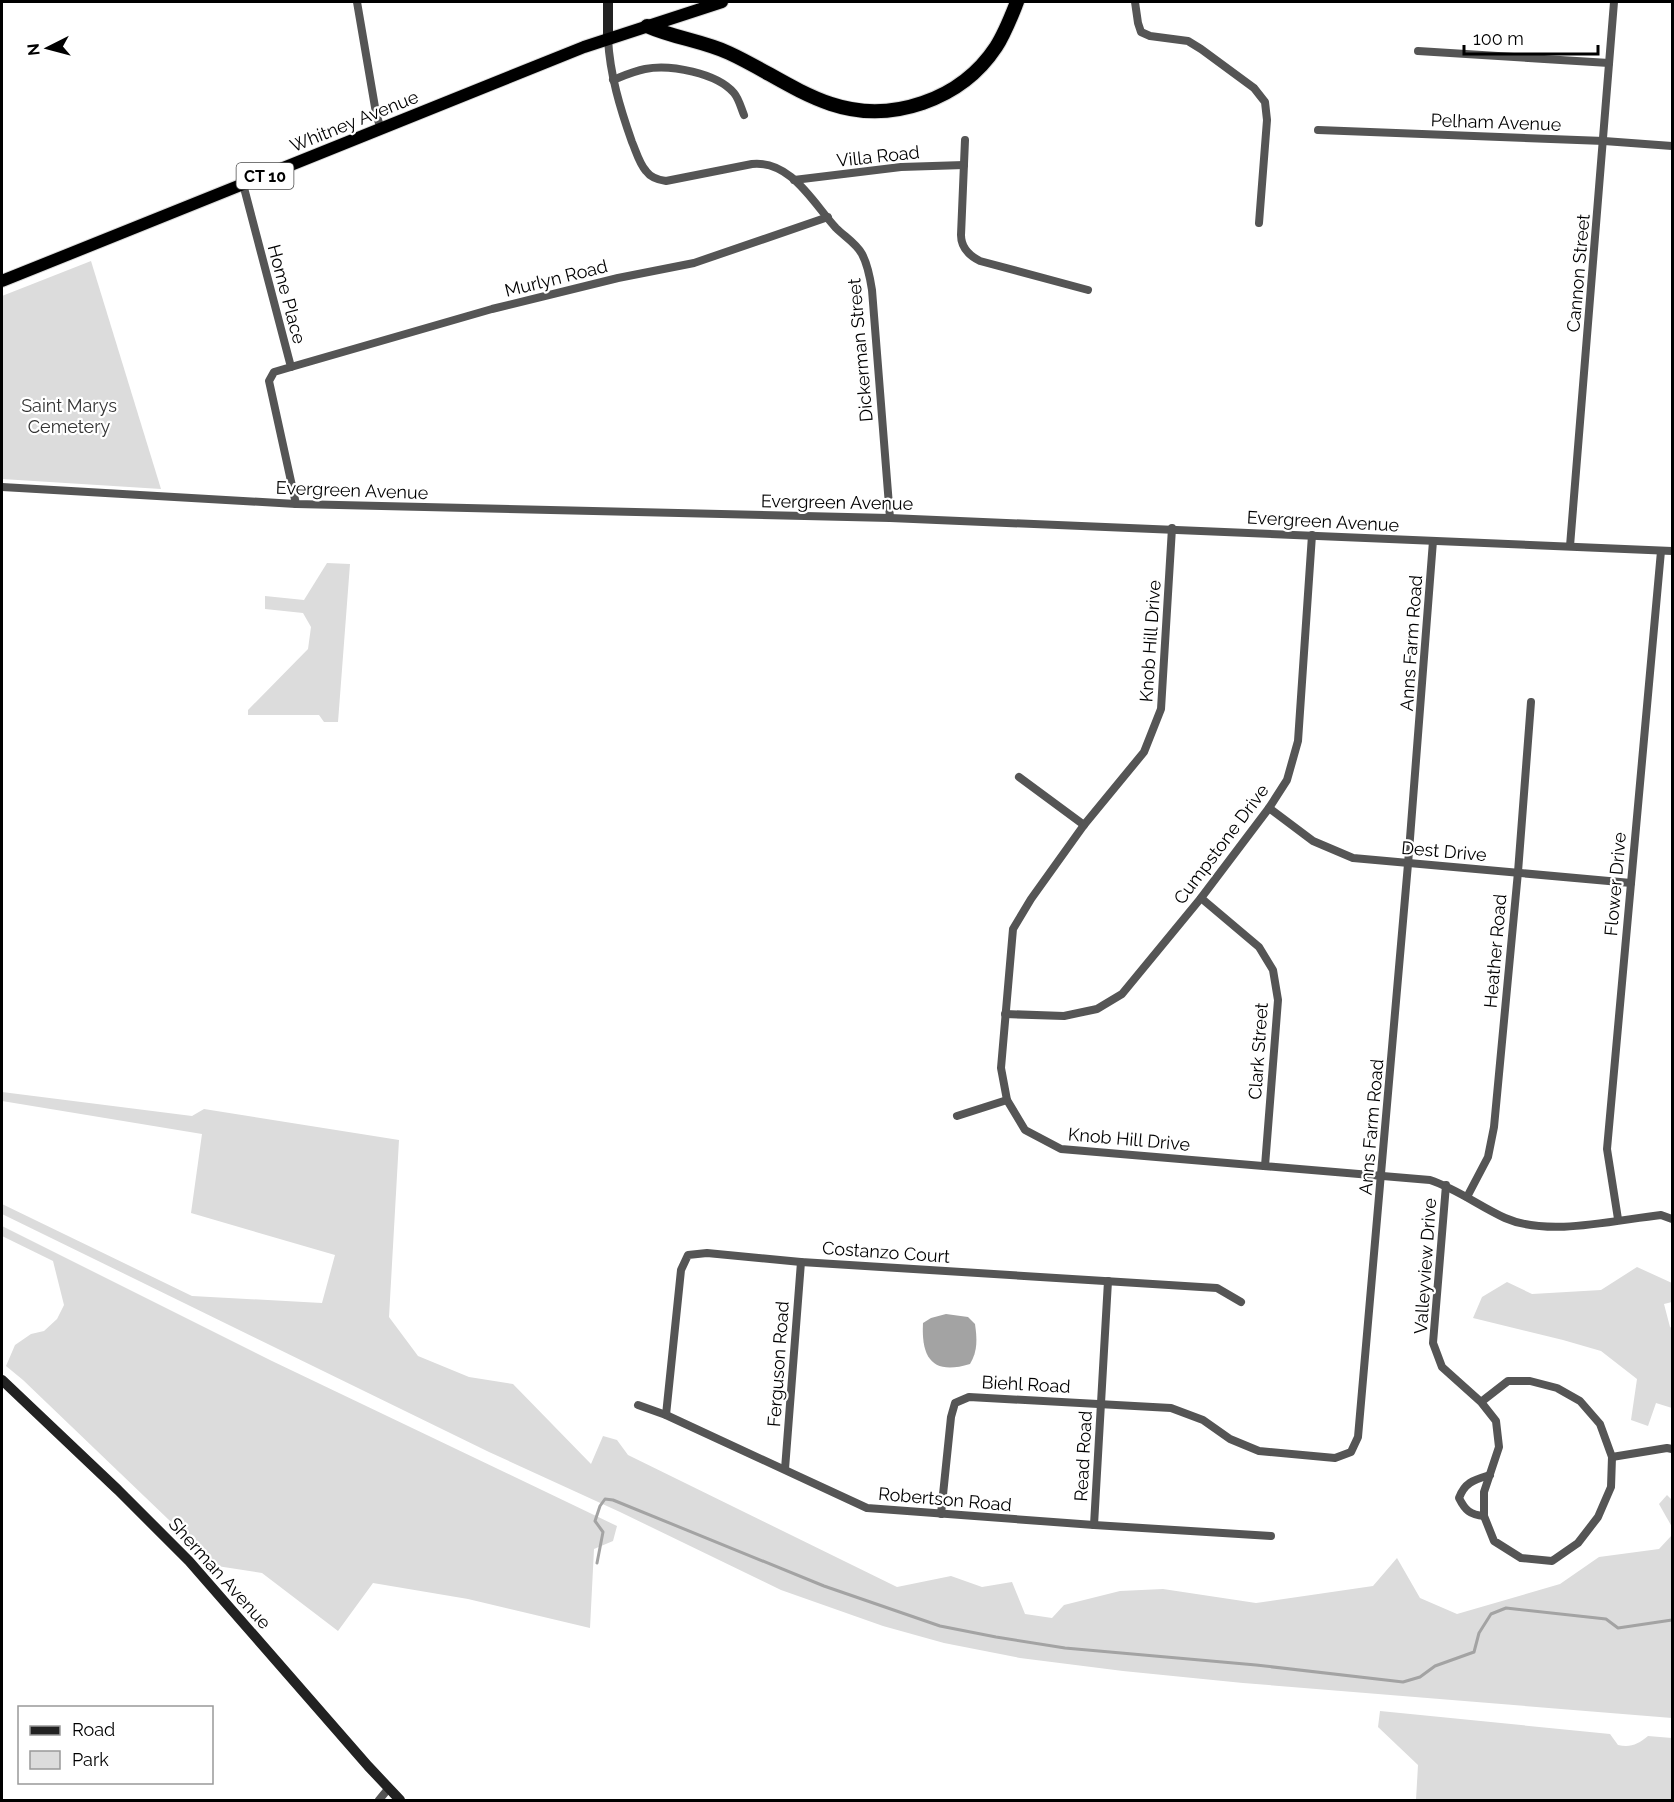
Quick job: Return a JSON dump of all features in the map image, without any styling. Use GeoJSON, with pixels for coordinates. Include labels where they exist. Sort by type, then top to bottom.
{"type":"FeatureCollection","features":[{"type":"Feature","properties":{"kind":"highway","name":"Whitney Avenue"},"geometry":{"type":"LineString","coordinates":[[2,281],[608,39],[722,2]]}},
{"type":"Feature","properties":{"kind":"highway"},"geometry":{"type":"LineString","coordinates":[[647,26],[719,49],[829,104],[853,110],[884,110],[928,101],[967,79],[996,47],[1017,2]]}},
{"type":"Feature","properties":{"kind":"main road"},"geometry":{"type":"LineString","coordinates":[[608,2],[608,39]]}},
{"type":"Feature","properties":{"kind":"main road","name":"Sherman Avenue"},"geometry":{"type":"LineString","coordinates":[[2,1380],[189,1561],[400,1800]]}},
{"type":"Feature","properties":{"kind":"street"},"geometry":{"type":"LineString","coordinates":[[357,2],[376,114],[381,130]]}},
{"type":"Feature","properties":{"kind":"street"},"geometry":{"type":"LineString","coordinates":[[1135,2],[1141,32],[1150,36],[1188,42],[1201,49],[1254,88],[1265,102],[1267,120],[1259,224]]}},
{"type":"Feature","properties":{"kind":"street","name":"Cannon Street"},"geometry":{"type":"LineString","coordinates":[[1570,546],[1614,2]]}},
{"type":"Feature","properties":{"kind":"street","name":"Dickerman Street"},"geometry":{"type":"LineString","coordinates":[[608,39],[613,80],[627,128],[646,173],[653,178],[671,180],[761,163],[777,167],[794,180],[859,249],[869,272],[875,323],[890,518]]}},
{"type":"Feature","properties":{"kind":"street"},"geometry":{"type":"LineString","coordinates":[[1418,51],[1609,63]]}},
{"type":"Feature","properties":{"kind":"street"},"geometry":{"type":"LineString","coordinates":[[613,80],[652,68],[697,73],[731,90],[744,115]]}},
{"type":"Feature","properties":{"kind":"street","name":"Pelham Avenue"},"geometry":{"type":"LineString","coordinates":[[1318,130],[1604,141],[1672,146]]}},
{"type":"Feature","properties":{"kind":"street"},"geometry":{"type":"LineString","coordinates":[[965,140],[961,240],[967,252],[980,261],[1088,290]]}},
{"type":"Feature","properties":{"kind":"street","name":"Villa Road"},"geometry":{"type":"LineString","coordinates":[[794,180],[901,167],[964,165]]}},
{"type":"Feature","properties":{"kind":"street","name":"Home Place"},"geometry":{"type":"LineString","coordinates":[[243,184],[291,367],[274,372],[269,381],[296,504]]}},
{"type":"Feature","properties":{"kind":"street","name":"Murlyn Road"},"geometry":{"type":"LineString","coordinates":[[291,367],[492,309],[618,278],[694,263],[828,218]]}},
{"type":"Feature","properties":{"kind":"street","name":"Evergreen Avenue"},"geometry":{"type":"LineString","coordinates":[[2,488],[296,504],[890,518],[1172,528],[1672,551]]}},
{"type":"Feature","properties":{"kind":"street","name":"Knob Hill Drive"},"geometry":{"type":"LineString","coordinates":[[1172,528],[1161,710],[1144,752],[1084,825],[1031,899],[1013,929],[1002,1068],[1007,1100],[1025,1130],[1061,1149],[1430,1180],[1446,1185],[1507,1219],[1543,1227],[1580,1226],[1618,1219],[1661,1215],[1672,1219]]}},
{"type":"Feature","properties":{"kind":"street","name":"Cumpstone Drive"},"geometry":{"type":"LineString","coordinates":[[1005,1014],[1064,1016],[1097,1009],[1122,994],[1201,898],[1269,808],[1287,780],[1298,741],[1312,535]]}},
{"type":"Feature","properties":{"kind":"street","name":"Anns Farm Road"},"geometry":{"type":"LineString","coordinates":[[1101,1403],[1171,1408],[1203,1420],[1230,1439],[1259,1451],[1335,1458],[1351,1452],[1358,1437],[1382,1176],[1433,541]]}},
{"type":"Feature","properties":{"kind":"street","name":"Flower Drive"},"geometry":{"type":"LineString","coordinates":[[1618,1219],[1607,1149],[1660,550]]}},
{"type":"Feature","properties":{"kind":"street","name":"Heather Road"},"geometry":{"type":"LineString","coordinates":[[1467,1197],[1488,1157],[1494,1127],[1531,702]]}},
{"type":"Feature","properties":{"kind":"street"},"geometry":{"type":"LineString","coordinates":[[1019,777],[1084,825]]}},
{"type":"Feature","properties":{"kind":"street","name":"Dest Drive"},"geometry":{"type":"LineString","coordinates":[[1269,808],[1313,842],[1353,858],[1630,883]]}},
{"type":"Feature","properties":{"kind":"street","name":"Clark Street"},"geometry":{"type":"LineString","coordinates":[[1201,898],[1259,946],[1273,970],[1278,1000],[1265,1166]]}},
{"type":"Feature","properties":{"kind":"street"},"geometry":{"type":"LineString","coordinates":[[957,1116],[1007,1100]]}},
{"type":"Feature","properties":{"kind":"street","name":"Valleyview Drive"},"geometry":{"type":"LineString","coordinates":[[1446,1185],[1434,1343],[1442,1367],[1481,1402],[1496,1420],[1499,1447],[1485,1492],[1484,1516]]}},
{"type":"Feature","properties":{"kind":"street","name":"Costanzo Court"},"geometry":{"type":"LineString","coordinates":[[666,1415],[681,1270],[688,1255],[707,1253],[801,1262],[1217,1288],[1241,1302]]}},
{"type":"Feature","properties":{"kind":"street","name":"Ferguson Road"},"geometry":{"type":"LineString","coordinates":[[785,1469],[801,1262]]}},
{"type":"Feature","properties":{"kind":"street","name":"Read Road"},"geometry":{"type":"LineString","coordinates":[[1094,1525],[1108,1281]]}},
{"type":"Feature","properties":{"kind":"street"},"geometry":{"type":"LineString","coordinates":[[1481,1402],[1508,1382],[1530,1380],[1557,1388],[1580,1401],[1600,1424],[1612,1457],[1611,1487],[1598,1517],[1578,1543],[1552,1561],[1521,1558],[1494,1541],[1484,1516],[1473,1515],[1464,1508],[1459,1498],[1462,1488],[1474,1480],[1490,1475]]}},
{"type":"Feature","properties":{"kind":"street","name":"Biehl Road"},"geometry":{"type":"LineString","coordinates":[[941,1514],[951,1417],[955,1402],[969,1397],[1101,1403]]}},
{"type":"Feature","properties":{"kind":"street","name":"Robertson Road"},"geometry":{"type":"LineString","coordinates":[[638,1405],[666,1415],[867,1508],[1271,1536]]}},
{"type":"Feature","properties":{"kind":"street"},"geometry":{"type":"LineString","coordinates":[[1612,1457],[1672,1449]]}},
{"type":"Feature","properties":{"kind":"street"},"geometry":{"type":"LineString","coordinates":[[379,1800],[388,1789]]}},
{"type":"Feature","properties":{"kind":"green space","name":"Saint Marys Cemetery"},"geometry":{"type":"Polygon","coordinates":[[[91,261],[161,489],[2,479],[2,296],[91,261]]]}},
{"type":"Feature","properties":{"kind":"green space"},"geometry":{"type":"Polygon","coordinates":[[[327,563],[350,564],[338,722],[324,722],[319,715],[248,715],[248,710],[308,649],[311,627],[303,613],[265,609],[265,596],[304,600],[327,563]]]}},
{"type":"Feature","properties":{"kind":"green space"},"geometry":{"type":"Polygon","coordinates":[[[2,1092],[192,1116],[204,1109],[399,1140],[389,1317],[418,1356],[469,1377],[513,1384],[591,1464],[603,1436],[617,1440],[628,1455],[897,1587],[951,1576],[982,1587],[1012,1582],[1025,1614],[1052,1618],[1064,1605],[1120,1591],[1163,1589],[1256,1603],[1373,1586],[1397,1558],[1420,1598],[1457,1614],[1560,1584],[1599,1557],[1659,1549],[1672,1535],[1672,1718],[1243,1683],[1020,1658],[944,1643],[883,1626],[781,1590],[489,1452],[2,1214],[2,1204],[192,1296],[322,1303],[335,1255],[191,1213],[202,1134],[2,1101],[2,1092]]]}},
{"type":"Feature","properties":{"kind":"green space"},"geometry":{"type":"Polygon","coordinates":[[[2,1226],[272,1361],[617,1526],[613,1541],[594,1549],[590,1628],[468,1599],[373,1583],[338,1631],[262,1573],[217,1566],[6,1366],[15,1345],[31,1334],[44,1331],[57,1319],[64,1305],[53,1261],[2,1236],[2,1226]]]}},
{"type":"Feature","properties":{"kind":"green space"},"geometry":{"type":"Polygon","coordinates":[[[1637,1267],[1672,1283],[1672,1302],[1664,1304],[1672,1328],[1672,1408],[1656,1403],[1648,1426],[1631,1420],[1637,1379],[1601,1351],[1473,1318],[1482,1297],[1507,1282],[1532,1294],[1601,1290],[1637,1267]]]}},
{"type":"Feature","properties":{"kind":"green space"},"geometry":{"type":"Polygon","coordinates":[[[1667,1495],[1672,1500],[1672,1527],[1659,1504],[1667,1495]]]}},
{"type":"Feature","properties":{"kind":"green space"},"geometry":{"type":"Polygon","coordinates":[[[1380,1711],[1610,1734],[1618,1745],[1623,1746],[1634,1745],[1648,1736],[1672,1738],[1672,1800],[1416,1800],[1418,1765],[1378,1727],[1380,1711]]]}},
{"type":"Feature","properties":{"kind":"shaded area"},"geometry":{"type":"Polygon","coordinates":[[[946,1314],[968,1317],[975,1324],[976,1344],[970,1364],[958,1367],[939,1366],[932,1362],[924,1347],[923,1323],[946,1314]]]}},
{"type":"Feature","properties":{"kind":"waterway"},"geometry":{"type":"LineString","coordinates":[[597,1563],[603,1532],[595,1521],[605,1499],[613,1500],[824,1586],[940,1626],[1065,1648],[1256,1665],[1403,1682],[1420,1677],[1435,1666],[1474,1652],[1479,1633],[1491,1614],[1506,1608],[1606,1619],[1618,1628],[1672,1620]]}}]}
